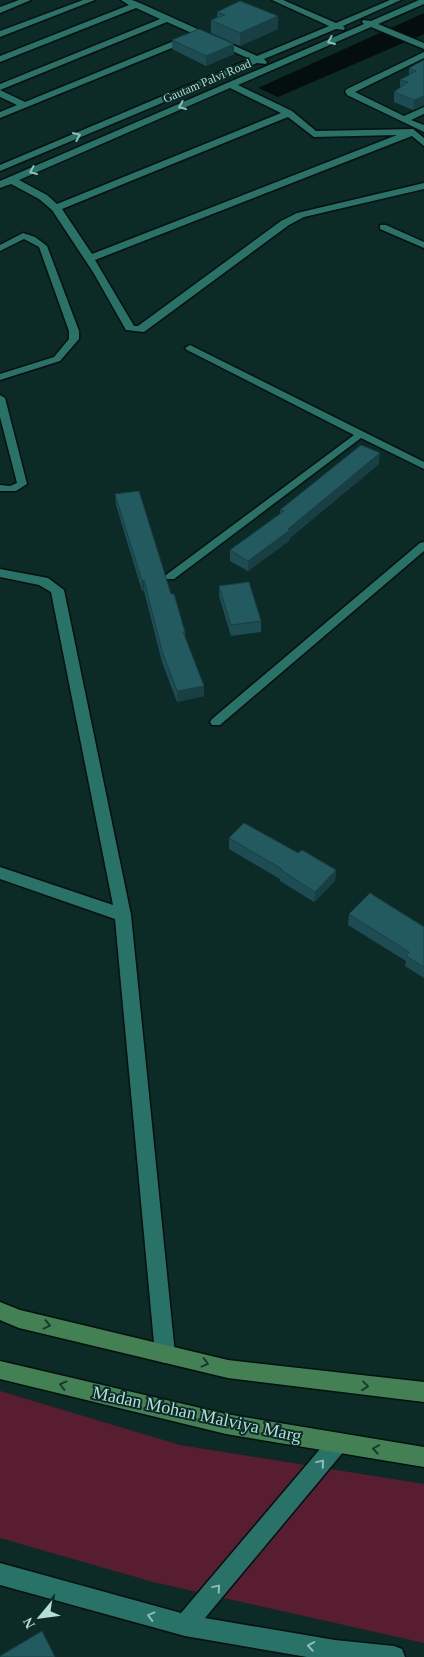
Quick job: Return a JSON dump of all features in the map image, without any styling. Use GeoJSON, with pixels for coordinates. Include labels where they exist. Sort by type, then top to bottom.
{"type":"FeatureCollection","features":[{"type":"Feature","properties":{"kind":"main road"},"geometry":{"type":"LineString","coordinates":[[0,1311],[19,1318],[228,1369],[424,1392]]}},
{"type":"Feature","properties":{"kind":"main road","name":"Madan Mohan Malviya Marg"},"geometry":{"type":"LineString","coordinates":[[0,1370],[226,1424],[424,1457]]}},
{"type":"Feature","properties":{"kind":"street"},"geometry":{"type":"LineString","coordinates":[[0,10],[27,0]]}},
{"type":"Feature","properties":{"kind":"street"},"geometry":{"type":"LineString","coordinates":[[0,34],[91,0]]}},
{"type":"Feature","properties":{"kind":"street"},"geometry":{"type":"LineString","coordinates":[[125,0],[273,66]]}},
{"type":"Feature","properties":{"kind":"street"},"geometry":{"type":"LineString","coordinates":[[276,0],[352,32]]}},
{"type":"Feature","properties":{"kind":"street","name":"Gautam Palvi Road"},"geometry":{"type":"LineString","coordinates":[[0,168],[396,0]]}},
{"type":"Feature","properties":{"kind":"street","name":"Gautam Palvi Road"},"geometry":{"type":"LineString","coordinates":[[0,185],[420,1]]}},
{"type":"Feature","properties":{"kind":"street"},"geometry":{"type":"LineString","coordinates":[[0,59],[137,5]]}},
{"type":"Feature","properties":{"kind":"street"},"geometry":{"type":"LineString","coordinates":[[356,17],[420,44]]}},
{"type":"Feature","properties":{"kind":"street"},"geometry":{"type":"LineString","coordinates":[[0,87],[167,19]]}},
{"type":"Feature","properties":{"kind":"street"},"geometry":{"type":"LineString","coordinates":[[0,115],[199,33]]}},
{"type":"Feature","properties":{"kind":"street"},"geometry":{"type":"LineString","coordinates":[[424,55],[350,91],[352,95],[424,129]]}},
{"type":"Feature","properties":{"kind":"street"},"geometry":{"type":"LineString","coordinates":[[230,85],[289,113],[314,134],[413,132],[424,143]]}},
{"type":"Feature","properties":{"kind":"street"},"geometry":{"type":"LineString","coordinates":[[0,93],[24,105]]}},
{"type":"Feature","properties":{"kind":"street"},"geometry":{"type":"LineString","coordinates":[[405,119],[424,110]]}},
{"type":"Feature","properties":{"kind":"street"},"geometry":{"type":"LineString","coordinates":[[56,208],[289,113]]}},
{"type":"Feature","properties":{"kind":"street"},"geometry":{"type":"LineString","coordinates":[[89,260],[413,132]]}},
{"type":"Feature","properties":{"kind":"street"},"geometry":{"type":"LineString","coordinates":[[12,180],[43,197],[56,208],[130,328],[140,330],[285,223],[310,213],[424,186]]}},
{"type":"Feature","properties":{"kind":"street"},"geometry":{"type":"LineString","coordinates":[[0,573],[43,581],[58,590],[122,915],[165,1354]]}},
{"type":"Feature","properties":{"kind":"street"},"geometry":{"type":"LineString","coordinates":[[0,873],[122,915]]}},
{"type":"Feature","properties":{"kind":"street"},"geometry":{"type":"LineString","coordinates":[[185,1625],[338,1443]]}},
{"type":"Feature","properties":{"kind":"street"},"geometry":{"type":"LineString","coordinates":[[0,1574],[185,1625],[335,1651],[394,1657]]}},
{"type":"Feature","properties":{"kind":"lane"},"geometry":{"type":"LineString","coordinates":[[383,227],[424,244]]}},
{"type":"Feature","properties":{"kind":"lane"},"geometry":{"type":"LineString","coordinates":[[0,248],[23,236],[43,246],[74,331],[74,339],[57,359],[0,377]]}},
{"type":"Feature","properties":{"kind":"lane"},"geometry":{"type":"LineString","coordinates":[[190,348],[424,466]]}},
{"type":"Feature","properties":{"kind":"lane"},"geometry":{"type":"LineString","coordinates":[[0,398],[22,484],[12,489],[0,488]]}},
{"type":"Feature","properties":{"kind":"lane"},"geometry":{"type":"LineString","coordinates":[[170,577],[360,434]]}},
{"type":"Feature","properties":{"kind":"lane"},"geometry":{"type":"LineString","coordinates":[[216,722],[424,545]]}},
{"type":"Feature","properties":{"kind":"shaded area"},"geometry":{"type":"Polygon","coordinates":[[[424,13],[424,34],[278,97],[258,88],[424,13]]]}},
{"type":"Feature","properties":{"kind":"shaded area"},"geometry":{"type":"Polygon","coordinates":[[[0,1391],[180,1445],[424,1484],[424,1643],[153,1582],[0,1538],[0,1391]]]}},
{"type":"Feature","properties":{"kind":"building"},"geometry":{"type":"Polygon","coordinates":[[[240,1],[278,16],[240,33],[211,20],[225,15],[217,12],[240,1]]]}},
{"type":"Feature","properties":{"kind":"building"},"geometry":{"type":"Polygon","coordinates":[[[199,29],[234,44],[206,56],[172,40],[199,29]]]}},
{"type":"Feature","properties":{"kind":"building"},"geometry":{"type":"Polygon","coordinates":[[[424,60],[424,96],[414,100],[394,92],[408,82],[400,80],[416,71],[409,68],[424,60]]]}},
{"type":"Feature","properties":{"kind":"building"},"geometry":{"type":"Polygon","coordinates":[[[361,445],[380,453],[288,529],[290,530],[248,561],[230,550],[284,511],[280,510],[361,445]]]}},
{"type":"Feature","properties":{"kind":"building"},"geometry":{"type":"Polygon","coordinates":[[[139,491],[171,594],[174,594],[185,632],[183,632],[204,686],[177,691],[162,651],[144,580],[142,581],[115,494],[139,491]]]}},
{"type":"Feature","properties":{"kind":"building"},"geometry":{"type":"Polygon","coordinates":[[[249,582],[261,621],[231,625],[219,586],[249,582]]]}},
{"type":"Feature","properties":{"kind":"building"},"geometry":{"type":"Polygon","coordinates":[[[244,823],[298,853],[302,850],[336,870],[315,892],[282,869],[229,838],[244,823]]]}},
{"type":"Feature","properties":{"kind":"building"},"geometry":{"type":"Polygon","coordinates":[[[370,893],[424,927],[424,967],[406,956],[409,952],[349,914],[370,893]]]}},
{"type":"Feature","properties":{"kind":"building"},"geometry":{"type":"Polygon","coordinates":[[[42,1631],[55,1657],[0,1657],[0,1656],[42,1631]]]}}]}
